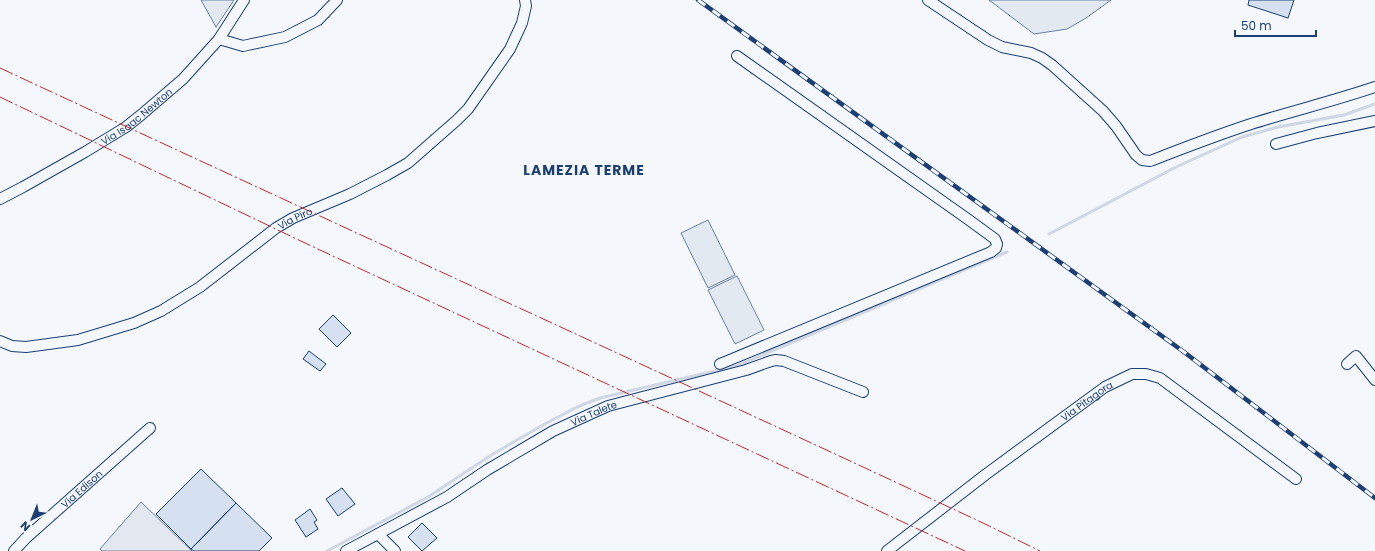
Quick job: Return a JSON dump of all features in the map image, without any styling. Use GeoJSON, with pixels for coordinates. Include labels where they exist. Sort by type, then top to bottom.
{"type":"FeatureCollection","features":[{"type":"Feature","properties":{"kind":"street","name":"Via Isaac Newton"},"geometry":{"type":"LineString","coordinates":[[0,199],[85,152],[126,127],[141,115],[183,79],[219,39],[244,0]]}},
{"type":"Feature","properties":{"kind":"street"},"geometry":{"type":"LineString","coordinates":[[219,39],[243,46],[285,37],[318,20],[337,0]]}},
{"type":"Feature","properties":{"kind":"street","name":"Via Piro"},"geometry":{"type":"LineString","coordinates":[[0,341],[12,346],[26,347],[78,340],[134,323],[154,314],[200,288],[276,228],[293,218],[350,194],[388,175],[408,162],[468,109],[510,49],[522,23],[526,6],[525,0]]}},
{"type":"Feature","properties":{"kind":"street"},"geometry":{"type":"LineString","coordinates":[[928,0],[988,40],[1002,47],[1031,53],[1052,64],[1103,111],[1116,126],[1136,155],[1142,160],[1150,162],[1219,134],[1375,87]]}},
{"type":"Feature","properties":{"kind":"street"},"geometry":{"type":"LineString","coordinates":[[720,364],[991,252],[996,248],[997,244],[996,239],[737,56]]}},
{"type":"Feature","properties":{"kind":"street"},"geometry":{"type":"LineString","coordinates":[[1276,144],[1317,133],[1375,121]]}},
{"type":"Feature","properties":{"kind":"street"},"geometry":{"type":"LineString","coordinates":[[770,344],[776,360],[784,361],[863,392]]}},
{"type":"Feature","properties":{"kind":"street"},"geometry":{"type":"LineString","coordinates":[[1347,364],[1356,356],[1375,380]]}},
{"type":"Feature","properties":{"kind":"street","name":"Via Talete"},"geometry":{"type":"LineString","coordinates":[[346,551],[447,497],[487,470],[553,431],[608,406],[746,370],[776,360]]}},
{"type":"Feature","properties":{"kind":"street","name":"Via Pitagora"},"geometry":{"type":"LineString","coordinates":[[888,551],[985,475],[1092,396],[1105,387],[1132,374],[1146,374],[1160,378],[1296,479]]}},
{"type":"Feature","properties":{"kind":"street","name":"Via Edison"},"geometry":{"type":"LineString","coordinates":[[14,551],[26,538],[150,428]]}},
{"type":"Feature","properties":{"kind":"street"},"geometry":{"type":"LineString","coordinates":[[378,534],[395,551]]}},
{"type":"Feature","properties":{"kind":"shaded area"},"geometry":{"type":"Polygon","coordinates":[[[201,0],[234,0],[216,27],[201,0]]]}},
{"type":"Feature","properties":{"kind":"shaded area"},"geometry":{"type":"Polygon","coordinates":[[[989,0],[1111,0],[1086,18],[1067,29],[1034,34],[989,0]]]}},
{"type":"Feature","properties":{"kind":"shaded area"},"geometry":{"type":"Polygon","coordinates":[[[708,220],[735,275],[708,288],[681,233],[708,220]]]}},
{"type":"Feature","properties":{"kind":"shaded area"},"geometry":{"type":"Polygon","coordinates":[[[737,276],[764,330],[735,344],[708,290],[737,276]]]}},
{"type":"Feature","properties":{"kind":"shaded area"},"geometry":{"type":"Polygon","coordinates":[[[141,502],[192,551],[102,551],[100,549],[141,502]]]}},
{"type":"Feature","properties":{"kind":"building"},"geometry":{"type":"Polygon","coordinates":[[[1249,0],[1294,0],[1288,18],[1248,5],[1249,0]]]}},
{"type":"Feature","properties":{"kind":"building"},"geometry":{"type":"Polygon","coordinates":[[[333,315],[351,333],[337,347],[319,329],[333,315]]]}},
{"type":"Feature","properties":{"kind":"building"},"geometry":{"type":"Polygon","coordinates":[[[309,351],[326,364],[320,371],[303,359],[309,351]]]}},
{"type":"Feature","properties":{"kind":"building"},"geometry":{"type":"Polygon","coordinates":[[[201,469],[236,503],[191,549],[156,514],[201,469]]]}},
{"type":"Feature","properties":{"kind":"building"},"geometry":{"type":"Polygon","coordinates":[[[342,488],[355,504],[338,516],[326,499],[342,488]]]}},
{"type":"Feature","properties":{"kind":"building"},"geometry":{"type":"Polygon","coordinates":[[[236,503],[272,538],[259,551],[194,551],[191,549],[236,503]]]}},
{"type":"Feature","properties":{"kind":"building"},"geometry":{"type":"Polygon","coordinates":[[[310,509],[317,520],[314,522],[318,529],[306,537],[295,520],[310,509]]]}},
{"type":"Feature","properties":{"kind":"building"},"geometry":{"type":"Polygon","coordinates":[[[422,523],[437,538],[422,551],[408,537],[422,523]]]}},
{"type":"Feature","properties":{"kind":"waterway"},"geometry":{"type":"LineString","coordinates":[[1049,234],[1176,167],[1242,137],[1278,127],[1344,115],[1375,104]]}},
{"type":"Feature","properties":{"kind":"waterway"},"geometry":{"type":"LineString","coordinates":[[327,551],[428,497],[493,454],[577,407],[600,398],[736,366],[1007,252]]}},
{"type":"Feature","properties":{"kind":"railway"},"geometry":{"type":"LineString","coordinates":[[698,0],[1184,352],[1375,498]]}},
{"type":"Feature","properties":{"kind":"power"},"geometry":{"type":"LineString","coordinates":[[0,68],[983,523],[1040,551]]}},
{"type":"Feature","properties":{"kind":"power"},"geometry":{"type":"LineString","coordinates":[[0,97],[305,243],[965,551]]}},
{"type":"Feature","properties":{"kind":"district","name":"LAMEZIA TERME"},"geometry":{"type":"Point","coordinates":[584,170]}}]}
